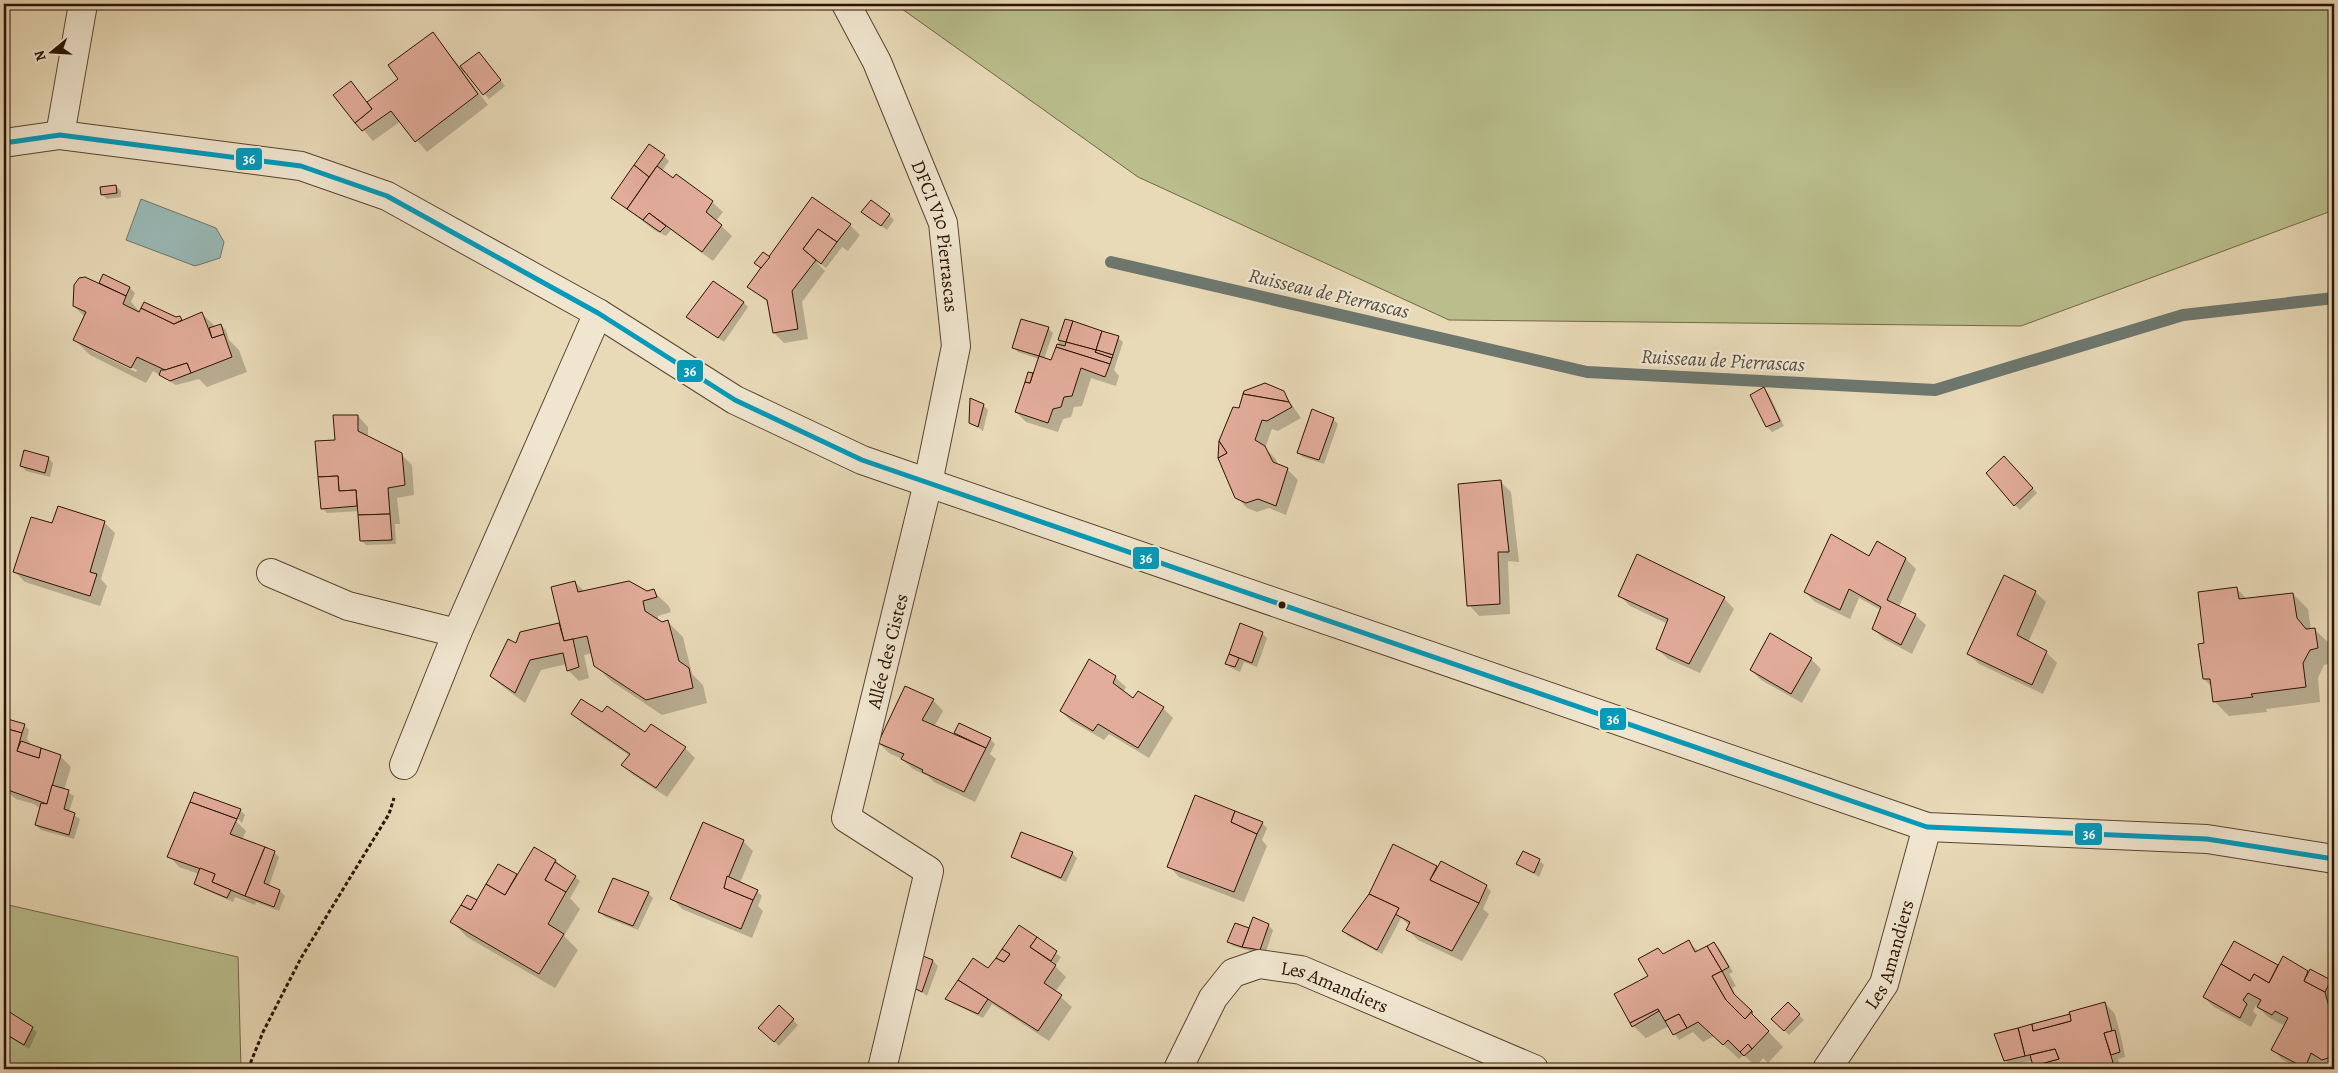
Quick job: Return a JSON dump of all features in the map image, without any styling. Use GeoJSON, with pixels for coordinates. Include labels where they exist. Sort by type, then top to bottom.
{"type":"FeatureCollection","features":[{"type":"Feature","properties":{"kind":"street"},"geometry":{"type":"LineString","coordinates":[[60,135],[83,4]]}},
{"type":"Feature","properties":{"kind":"street"},"geometry":{"type":"LineString","coordinates":[[838,4],[861,34]]}},
{"type":"Feature","properties":{"kind":"street","name":"DFCI V10 Pierrascas"},"geometry":{"type":"LineString","coordinates":[[846,4],[877,62],[943,223],[956,346],[928,483]]}},
{"type":"Feature","properties":{"kind":"street"},"geometry":{"type":"LineString","coordinates":[[4,143],[60,135],[301,166],[387,196],[598,313],[735,400],[862,460],[1926,828],[2207,839],[2334,859]]}},
{"type":"Feature","properties":{"kind":"street"},"geometry":{"type":"LineString","coordinates":[[404,765],[457,633],[598,313]]}},
{"type":"Feature","properties":{"kind":"street","name":"Allée des Cistes"},"geometry":{"type":"LineString","coordinates":[[882,1069],[929,871],[846,818],[928,483]]}},
{"type":"Feature","properties":{"kind":"street"},"geometry":{"type":"LineString","coordinates":[[270,573],[348,606],[457,633]]}},
{"type":"Feature","properties":{"kind":"street","name":"Les Amandiers"},"geometry":{"type":"LineString","coordinates":[[1827,1069],[1884,984],[1926,828]]}},
{"type":"Feature","properties":{"kind":"street","name":"Les Amandiers"},"geometry":{"type":"LineString","coordinates":[[1178,1069],[1213,998],[1233,973],[1259,964],[1301,970],[1534,1069]]}},
{"type":"Feature","properties":{"kind":"path"},"geometry":{"type":"LineString","coordinates":[[248,1069],[263,1032],[301,958],[389,814],[404,765]]}},
{"type":"Feature","properties":{"kind":"green space"},"geometry":{"type":"Polygon","coordinates":[[[895,4],[2334,4],[2334,210],[2021,326],[1449,320],[1138,177],[895,4]]]}},
{"type":"Feature","properties":{"kind":"green space"},"geometry":{"type":"Polygon","coordinates":[[[4,904],[238,957],[241,1069],[4,1069],[4,904]]]}},
{"type":"Feature","properties":{"kind":"water"},"geometry":{"type":"Polygon","coordinates":[[[141,199],[216,228],[224,242],[220,258],[195,266],[126,240],[141,199]]]}},
{"type":"Feature","properties":{"kind":"building"},"geometry":{"type":"Polygon","coordinates":[[[433,32],[478,94],[415,142],[391,111],[362,131],[355,123],[372,109],[367,102],[398,79],[388,65],[433,32]]]}},
{"type":"Feature","properties":{"kind":"building"},"geometry":{"type":"Polygon","coordinates":[[[479,52],[501,80],[483,95],[460,66],[479,52]]]}},
{"type":"Feature","properties":{"kind":"building"},"geometry":{"type":"Polygon","coordinates":[[[351,81],[372,109],[355,123],[333,95],[351,81]]]}},
{"type":"Feature","properties":{"kind":"building"},"geometry":{"type":"Polygon","coordinates":[[[649,144],[665,155],[649,177],[634,165],[649,144]]]}},
{"type":"Feature","properties":{"kind":"building"},"geometry":{"type":"Polygon","coordinates":[[[634,165],[649,177],[627,209],[611,198],[634,165]]]}},
{"type":"Feature","properties":{"kind":"building"},"geometry":{"type":"Polygon","coordinates":[[[657,166],[673,178],[676,174],[713,201],[706,212],[722,225],[702,252],[649,213],[643,220],[627,209],[657,166]]]}},
{"type":"Feature","properties":{"kind":"building"},"geometry":{"type":"Polygon","coordinates":[[[116,185],[117,193],[101,195],[100,187],[116,185]]]}},
{"type":"Feature","properties":{"kind":"building"},"geometry":{"type":"Polygon","coordinates":[[[812,197],[851,224],[837,242],[818,229],[803,249],[816,260],[792,291],[798,329],[773,333],[767,300],[747,287],[812,197]]]}},
{"type":"Feature","properties":{"kind":"building"},"geometry":{"type":"Polygon","coordinates":[[[871,200],[890,214],[881,226],[861,212],[871,200]]]}},
{"type":"Feature","properties":{"kind":"building"},"geometry":{"type":"Polygon","coordinates":[[[649,213],[666,226],[660,232],[643,220],[649,213]]]}},
{"type":"Feature","properties":{"kind":"building"},"geometry":{"type":"Polygon","coordinates":[[[818,229],[837,242],[821,264],[803,249],[818,229]]]}},
{"type":"Feature","properties":{"kind":"building"},"geometry":{"type":"Polygon","coordinates":[[[763,252],[770,257],[761,268],[754,263],[763,252]]]}},
{"type":"Feature","properties":{"kind":"building"},"geometry":{"type":"Polygon","coordinates":[[[103,274],[130,287],[126,296],[99,283],[103,274]]]}},
{"type":"Feature","properties":{"kind":"building"},"geometry":{"type":"Polygon","coordinates":[[[85,277],[126,296],[123,304],[139,312],[141,308],[174,324],[202,312],[212,338],[224,334],[232,357],[191,373],[187,363],[165,370],[137,357],[131,368],[73,340],[86,312],[73,306],[74,285],[79,278],[85,277]]]}},
{"type":"Feature","properties":{"kind":"building"},"geometry":{"type":"Polygon","coordinates":[[[713,281],[744,302],[718,338],[686,317],[713,281]]]}},
{"type":"Feature","properties":{"kind":"building"},"geometry":{"type":"Polygon","coordinates":[[[144,302],[176,317],[180,316],[182,320],[174,324],[141,308],[144,302]]]}},
{"type":"Feature","properties":{"kind":"building"},"geometry":{"type":"Polygon","coordinates":[[[1021,319],[1049,327],[1039,356],[1012,348],[1021,319]]]}},
{"type":"Feature","properties":{"kind":"building"},"geometry":{"type":"Polygon","coordinates":[[[1065,319],[1073,321],[1066,342],[1058,340],[1065,319]]]}},
{"type":"Feature","properties":{"kind":"building"},"geometry":{"type":"Polygon","coordinates":[[[1073,321],[1102,331],[1096,350],[1066,342],[1073,321]]]}},
{"type":"Feature","properties":{"kind":"building"},"geometry":{"type":"Polygon","coordinates":[[[221,324],[224,334],[212,338],[209,328],[221,324]]]}},
{"type":"Feature","properties":{"kind":"building"},"geometry":{"type":"Polygon","coordinates":[[[1102,331],[1119,336],[1113,355],[1096,350],[1102,331]]]}},
{"type":"Feature","properties":{"kind":"building"},"geometry":{"type":"Polygon","coordinates":[[[1066,342],[1096,350],[1095,352],[1112,358],[1110,364],[1056,347],[1057,344],[1065,346],[1066,342]]]}},
{"type":"Feature","properties":{"kind":"building"},"geometry":{"type":"Polygon","coordinates":[[[1056,347],[1110,364],[1105,377],[1081,368],[1072,396],[1064,397],[1061,407],[1053,409],[1048,423],[1015,412],[1025,382],[1030,383],[1039,356],[1051,360],[1056,347]]]}},
{"type":"Feature","properties":{"kind":"building"},"geometry":{"type":"Polygon","coordinates":[[[1097,350],[1113,355],[1112,358],[1095,352],[1097,350]]]}},
{"type":"Feature","properties":{"kind":"building"},"geometry":{"type":"Polygon","coordinates":[[[187,363],[191,373],[170,381],[159,375],[161,370],[187,363]]]}},
{"type":"Feature","properties":{"kind":"building"},"geometry":{"type":"Polygon","coordinates":[[[1028,372],[1033,373],[1030,383],[1025,382],[1028,372]]]}},
{"type":"Feature","properties":{"kind":"building"},"geometry":{"type":"Polygon","coordinates":[[[1265,383],[1284,391],[1289,402],[1243,394],[1244,391],[1265,383]]]}},
{"type":"Feature","properties":{"kind":"building"},"geometry":{"type":"Polygon","coordinates":[[[1764,387],[1780,421],[1766,427],[1750,395],[1764,387]]]}},
{"type":"Feature","properties":{"kind":"building"},"geometry":{"type":"Polygon","coordinates":[[[1243,394],[1289,402],[1292,407],[1267,421],[1262,420],[1255,440],[1265,446],[1273,462],[1288,468],[1276,506],[1258,499],[1246,503],[1235,498],[1218,458],[1227,453],[1219,441],[1233,407],[1239,408],[1243,394]]]}},
{"type":"Feature","properties":{"kind":"building"},"geometry":{"type":"Polygon","coordinates":[[[970,398],[984,404],[978,427],[969,423],[970,398]]]}},
{"type":"Feature","properties":{"kind":"building"},"geometry":{"type":"Polygon","coordinates":[[[1312,409],[1334,418],[1319,460],[1297,453],[1312,409]]]}},
{"type":"Feature","properties":{"kind":"building"},"geometry":{"type":"Polygon","coordinates":[[[333,415],[358,415],[358,431],[402,453],[405,485],[388,488],[390,514],[358,515],[356,490],[339,491],[338,476],[318,477],[315,441],[335,440],[333,415]]]}},
{"type":"Feature","properties":{"kind":"building"},"geometry":{"type":"Polygon","coordinates":[[[1219,441],[1227,453],[1218,458],[1219,441]]]}},
{"type":"Feature","properties":{"kind":"building"},"geometry":{"type":"Polygon","coordinates":[[[24,450],[49,457],[45,473],[20,466],[24,450]]]}},
{"type":"Feature","properties":{"kind":"building"},"geometry":{"type":"Polygon","coordinates":[[[2004,456],[2033,488],[2014,506],[1986,473],[2004,456]]]}},
{"type":"Feature","properties":{"kind":"building"},"geometry":{"type":"Polygon","coordinates":[[[338,476],[339,491],[356,490],[357,506],[321,509],[318,477],[338,476]]]}},
{"type":"Feature","properties":{"kind":"building"},"geometry":{"type":"Polygon","coordinates":[[[1501,480],[1509,552],[1498,552],[1500,604],[1467,606],[1458,484],[1501,480]]]}},
{"type":"Feature","properties":{"kind":"building"},"geometry":{"type":"Polygon","coordinates":[[[58,506],[105,521],[90,572],[97,574],[90,596],[13,572],[31,517],[52,523],[58,506]]]}},
{"type":"Feature","properties":{"kind":"building"},"geometry":{"type":"Polygon","coordinates":[[[390,514],[392,540],[360,541],[358,515],[390,514]]]}},
{"type":"Feature","properties":{"kind":"building"},"geometry":{"type":"Polygon","coordinates":[[[1831,534],[1869,556],[1877,541],[1906,558],[1887,600],[1916,614],[1901,645],[1872,629],[1881,607],[1849,589],[1840,610],[1804,592],[1831,534]]]}},
{"type":"Feature","properties":{"kind":"building"},"geometry":{"type":"Polygon","coordinates":[[[1637,554],[1725,597],[1689,664],[1656,649],[1668,619],[1618,596],[1637,554]]]}},
{"type":"Feature","properties":{"kind":"building"},"geometry":{"type":"Polygon","coordinates":[[[2004,575],[2036,591],[2017,635],[2047,651],[2032,685],[1967,654],[2004,575]]]}},
{"type":"Feature","properties":{"kind":"building"},"geometry":{"type":"Polygon","coordinates":[[[575,581],[578,592],[629,581],[647,591],[654,589],[657,597],[643,601],[645,611],[662,622],[668,620],[679,661],[689,668],[693,688],[646,700],[594,666],[587,636],[564,641],[551,587],[575,581]]]}},
{"type":"Feature","properties":{"kind":"building"},"geometry":{"type":"Polygon","coordinates":[[[2237,587],[2239,599],[2293,593],[2297,618],[2306,629],[2315,628],[2318,648],[2310,650],[2303,663],[2306,687],[2251,694],[2253,697],[2213,702],[2210,679],[2203,679],[2198,644],[2204,643],[2198,592],[2237,587]]]}},
{"type":"Feature","properties":{"kind":"building"},"geometry":{"type":"Polygon","coordinates":[[[559,623],[564,641],[573,639],[579,667],[567,671],[563,653],[530,660],[515,693],[490,676],[508,639],[516,643],[520,632],[559,623]]]}},
{"type":"Feature","properties":{"kind":"building"},"geometry":{"type":"Polygon","coordinates":[[[1240,623],[1263,632],[1252,663],[1229,654],[1240,623]]]}},
{"type":"Feature","properties":{"kind":"building"},"geometry":{"type":"Polygon","coordinates":[[[1770,633],[1812,658],[1791,694],[1750,670],[1770,633]]]}},
{"type":"Feature","properties":{"kind":"building"},"geometry":{"type":"Polygon","coordinates":[[[1229,654],[1239,658],[1235,667],[1225,664],[1229,654]]]}},
{"type":"Feature","properties":{"kind":"building"},"geometry":{"type":"Polygon","coordinates":[[[1089,659],[1116,676],[1113,683],[1133,698],[1138,691],[1164,707],[1138,748],[1098,724],[1093,731],[1060,711],[1089,659]]]}},
{"type":"Feature","properties":{"kind":"building"},"geometry":{"type":"Polygon","coordinates":[[[905,686],[934,699],[922,720],[986,748],[964,792],[922,772],[923,770],[901,759],[904,754],[878,743],[905,686]]]}},
{"type":"Feature","properties":{"kind":"building"},"geometry":{"type":"Polygon","coordinates":[[[581,699],[602,712],[607,706],[645,732],[651,724],[686,747],[656,788],[621,765],[630,754],[571,714],[581,699]]]}},
{"type":"Feature","properties":{"kind":"building"},"geometry":{"type":"Polygon","coordinates":[[[4,718],[25,724],[22,733],[4,728],[4,718]]]}},
{"type":"Feature","properties":{"kind":"building"},"geometry":{"type":"Polygon","coordinates":[[[959,723],[991,738],[986,748],[954,733],[959,723]]]}},
{"type":"Feature","properties":{"kind":"building"},"geometry":{"type":"Polygon","coordinates":[[[4,728],[22,733],[17,751],[39,758],[41,748],[61,755],[47,804],[5,789],[7,785],[4,784],[4,728]]]}},
{"type":"Feature","properties":{"kind":"building"},"geometry":{"type":"Polygon","coordinates":[[[21,741],[41,748],[39,758],[17,751],[21,741]]]}},
{"type":"Feature","properties":{"kind":"building"},"geometry":{"type":"Polygon","coordinates":[[[52,785],[69,790],[64,809],[75,813],[69,835],[35,825],[41,803],[47,804],[52,785]]]}},
{"type":"Feature","properties":{"kind":"building"},"geometry":{"type":"Polygon","coordinates":[[[194,792],[241,809],[237,819],[190,802],[194,792]]]}},
{"type":"Feature","properties":{"kind":"building"},"geometry":{"type":"Polygon","coordinates":[[[1195,795],[1235,811],[1231,822],[1257,834],[1234,892],[1167,867],[1195,795]]]}},
{"type":"Feature","properties":{"kind":"building"},"geometry":{"type":"Polygon","coordinates":[[[190,802],[237,819],[230,834],[265,847],[245,896],[212,882],[215,874],[167,857],[190,802]]]}},
{"type":"Feature","properties":{"kind":"building"},"geometry":{"type":"Polygon","coordinates":[[[1235,811],[1263,822],[1257,834],[1231,822],[1235,811]]]}},
{"type":"Feature","properties":{"kind":"building"},"geometry":{"type":"Polygon","coordinates":[[[703,822],[744,840],[724,888],[753,900],[741,929],[670,899],[703,822]]]}},
{"type":"Feature","properties":{"kind":"building"},"geometry":{"type":"Polygon","coordinates":[[[1021,832],[1073,852],[1061,878],[1011,857],[1021,832]]]}},
{"type":"Feature","properties":{"kind":"building"},"geometry":{"type":"Polygon","coordinates":[[[1393,844],[1437,866],[1430,880],[1479,903],[1452,951],[1406,930],[1410,922],[1395,914],[1399,908],[1369,894],[1393,844]]]}},
{"type":"Feature","properties":{"kind":"building"},"geometry":{"type":"Polygon","coordinates":[[[265,847],[275,851],[264,883],[280,890],[274,907],[245,896],[265,847]]]}},
{"type":"Feature","properties":{"kind":"building"},"geometry":{"type":"Polygon","coordinates":[[[534,847],[556,860],[545,880],[566,892],[548,924],[564,934],[539,974],[450,922],[461,905],[471,910],[486,884],[505,895],[534,847]]]}},
{"type":"Feature","properties":{"kind":"building"},"geometry":{"type":"Polygon","coordinates":[[[1523,851],[1540,859],[1534,873],[1516,864],[1523,851]]]}},
{"type":"Feature","properties":{"kind":"building"},"geometry":{"type":"Polygon","coordinates":[[[1441,861],[1487,885],[1479,903],[1430,880],[1441,861]]]}},
{"type":"Feature","properties":{"kind":"building"},"geometry":{"type":"Polygon","coordinates":[[[555,862],[576,876],[566,892],[545,880],[555,862]]]}},
{"type":"Feature","properties":{"kind":"building"},"geometry":{"type":"Polygon","coordinates":[[[498,864],[517,874],[505,895],[486,884],[498,864]]]}},
{"type":"Feature","properties":{"kind":"building"},"geometry":{"type":"Polygon","coordinates":[[[200,868],[215,874],[212,882],[231,890],[227,898],[194,884],[200,868]]]}},
{"type":"Feature","properties":{"kind":"building"},"geometry":{"type":"Polygon","coordinates":[[[727,876],[758,890],[753,900],[724,888],[727,876]]]}},
{"type":"Feature","properties":{"kind":"building"},"geometry":{"type":"Polygon","coordinates":[[[613,878],[649,892],[633,926],[598,912],[613,878]]]}},
{"type":"Feature","properties":{"kind":"building"},"geometry":{"type":"Polygon","coordinates":[[[1369,894],[1399,908],[1377,950],[1342,931],[1369,894]]]}},
{"type":"Feature","properties":{"kind":"building"},"geometry":{"type":"Polygon","coordinates":[[[467,895],[477,900],[471,910],[461,905],[467,895]]]}},
{"type":"Feature","properties":{"kind":"building"},"geometry":{"type":"Polygon","coordinates":[[[1253,917],[1269,924],[1260,950],[1242,947],[1253,917]]]}},
{"type":"Feature","properties":{"kind":"building"},"geometry":{"type":"Polygon","coordinates":[[[1235,923],[1249,928],[1242,947],[1227,942],[1235,923]]]}},
{"type":"Feature","properties":{"kind":"building"},"geometry":{"type":"Polygon","coordinates":[[[1019,925],[1037,937],[1030,947],[1056,965],[1044,983],[1062,995],[1038,1031],[958,980],[973,958],[988,968],[996,958],[1004,962],[1010,954],[1002,949],[1019,925]]]}},
{"type":"Feature","properties":{"kind":"building"},"geometry":{"type":"Polygon","coordinates":[[[1037,937],[1057,951],[1051,961],[1030,947],[1037,937]]]}},
{"type":"Feature","properties":{"kind":"building"},"geometry":{"type":"Polygon","coordinates":[[[1689,940],[1695,952],[1707,946],[1722,971],[1712,976],[1726,1000],[1745,1019],[1752,1011],[1752,1014],[1769,1031],[1752,1049],[1748,1044],[1740,1052],[1728,1040],[1723,1045],[1698,1022],[1687,1028],[1679,1014],[1665,1021],[1658,1009],[1630,1023],[1614,994],[1648,976],[1638,959],[1658,948],[1663,954],[1689,940]]]}},
{"type":"Feature","properties":{"kind":"building"},"geometry":{"type":"Polygon","coordinates":[[[2234,941],[2278,965],[2269,983],[2254,974],[2250,981],[2221,964],[2234,941]]]}},
{"type":"Feature","properties":{"kind":"building"},"geometry":{"type":"Polygon","coordinates":[[[1714,942],[1729,967],[1722,971],[1707,946],[1714,942]]]}},
{"type":"Feature","properties":{"kind":"building"},"geometry":{"type":"Polygon","coordinates":[[[1002,949],[1010,954],[1004,962],[996,958],[1002,949]]]}},
{"type":"Feature","properties":{"kind":"building"},"geometry":{"type":"Polygon","coordinates":[[[923,956],[933,960],[922,992],[912,987],[923,956]]]}},
{"type":"Feature","properties":{"kind":"building"},"geometry":{"type":"Polygon","coordinates":[[[2283,956],[2308,971],[2304,981],[2325,992],[2334,1026],[2334,1056],[2322,1060],[2311,1053],[2305,1068],[2271,1050],[2288,1018],[2275,1011],[2272,1015],[2257,1007],[2261,1000],[2248,993],[2243,1000],[2247,1004],[2240,1018],[2203,997],[2221,964],[2250,981],[2254,974],[2269,983],[2283,956]]]}},
{"type":"Feature","properties":{"kind":"building"},"geometry":{"type":"Polygon","coordinates":[[[2310,969],[2331,980],[2325,992],[2304,981],[2310,969]]]}},
{"type":"Feature","properties":{"kind":"building"},"geometry":{"type":"Polygon","coordinates":[[[1722,971],[1734,994],[1752,1011],[1745,1019],[1726,1000],[1712,976],[1722,971]]]}},
{"type":"Feature","properties":{"kind":"building"},"geometry":{"type":"Polygon","coordinates":[[[958,980],[988,999],[978,1014],[945,999],[958,980]]]}},
{"type":"Feature","properties":{"kind":"building"},"geometry":{"type":"Polygon","coordinates":[[[1788,1002],[1800,1014],[1784,1031],[1771,1019],[1788,1002]]]}},
{"type":"Feature","properties":{"kind":"building"},"geometry":{"type":"Polygon","coordinates":[[[2105,1002],[2112,1031],[2104,1033],[2115,1069],[2040,1069],[2039,1064],[2059,1059],[2055,1049],[2025,1056],[2018,1028],[2032,1024],[2033,1031],[2071,1021],[2069,1012],[2105,1002]]]}},
{"type":"Feature","properties":{"kind":"building"},"geometry":{"type":"Polygon","coordinates":[[[779,1005],[794,1019],[774,1042],[758,1028],[779,1005]]]}},
{"type":"Feature","properties":{"kind":"building"},"geometry":{"type":"Polygon","coordinates":[[[1658,1009],[1659,1011],[1632,1027],[1630,1023],[1658,1009]]]}},
{"type":"Feature","properties":{"kind":"building"},"geometry":{"type":"Polygon","coordinates":[[[8,1011],[33,1027],[24,1045],[4,1033],[4,1018],[8,1011]]]}},
{"type":"Feature","properties":{"kind":"building"},"geometry":{"type":"Polygon","coordinates":[[[1679,1014],[1687,1028],[1673,1035],[1665,1021],[1679,1014]]]}},
{"type":"Feature","properties":{"kind":"building"},"geometry":{"type":"Polygon","coordinates":[[[2070,1014],[2071,1021],[2033,1031],[2032,1024],[2070,1014]]]}},
{"type":"Feature","properties":{"kind":"building"},"geometry":{"type":"Polygon","coordinates":[[[2018,1028],[2025,1056],[2004,1061],[1994,1034],[2018,1028]]]}},
{"type":"Feature","properties":{"kind":"building"},"geometry":{"type":"Polygon","coordinates":[[[2115,1030],[2120,1052],[2111,1055],[2104,1033],[2115,1030]]]}},
{"type":"Feature","properties":{"kind":"building"},"geometry":{"type":"Polygon","coordinates":[[[1748,1044],[1752,1049],[1744,1056],[1740,1052],[1748,1044]]]}},
{"type":"Feature","properties":{"kind":"building"},"geometry":{"type":"Polygon","coordinates":[[[2055,1049],[2059,1059],[2033,1066],[2030,1055],[2055,1049]]]}},
{"type":"Feature","properties":{"kind":"waterway","name":"Ruisseau de Pierrascas"},"geometry":{"type":"LineString","coordinates":[[1111,262],[1587,372],[1935,390],[2183,315],[2334,298]]}},
{"type":"Feature","properties":{"kind":"transit line","name":"36"},"geometry":{"type":"LineString","coordinates":[[4,143],[60,135],[301,166],[387,196],[598,313],[735,400],[862,460],[1927,827],[2207,839],[2334,859]]}}]}
